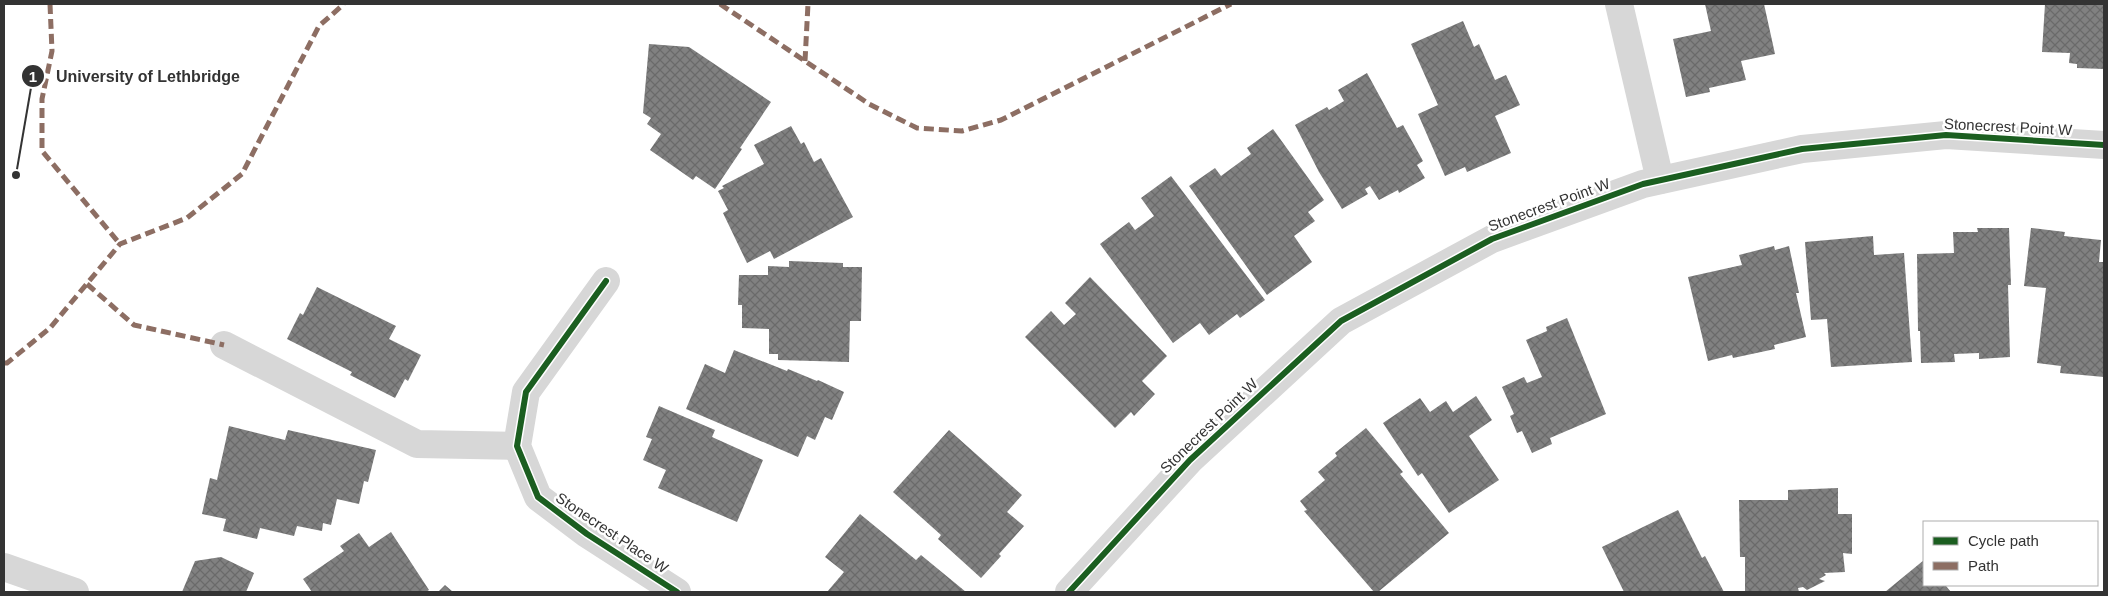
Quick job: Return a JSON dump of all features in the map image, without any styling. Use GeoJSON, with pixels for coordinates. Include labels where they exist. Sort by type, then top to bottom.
{"type":"FeatureCollection","features":[{"type":"Feature","properties":{"kind":"street"},"geometry":{"type":"LineString","coordinates":[[1619,4],[1660,180]]}},
{"type":"Feature","properties":{"kind":"street","name":"Stonecrest Point W"},"geometry":{"type":"LineString","coordinates":[[1069,592],[1190,460],[1341,321],[1492,239],[1643,184],[1802,149],[1946,135],[2104,145]]}},
{"type":"Feature","properties":{"kind":"street"},"geometry":{"type":"LineString","coordinates":[[224,345],[417,444],[517,446],[526,392],[606,281]]}},
{"type":"Feature","properties":{"kind":"street","name":"Stonecrest Place W"},"geometry":{"type":"LineString","coordinates":[[517,446],[538,497],[587,534],[677,592]]}},
{"type":"Feature","properties":{"kind":"street"},"geometry":{"type":"LineString","coordinates":[[4,567],[75,592]]}},
{"type":"Feature","properties":{"kind":"building"},"geometry":{"type":"Polygon","coordinates":[[[1705,4],[1764,4],[1775,54],[1741,61],[1746,80],[1709,88],[1710,92],[1686,97],[1673,39],[1711,31],[1705,4]]]}},
{"type":"Feature","properties":{"kind":"building"},"geometry":{"type":"Polygon","coordinates":[[[2045,4],[2104,4],[2104,69],[2077,68],[2077,64],[2069,63],[2070,53],[2042,52],[2045,4]]]}},
{"type":"Feature","properties":{"kind":"building"},"geometry":{"type":"Polygon","coordinates":[[[1463,21],[1474,47],[1479,44],[1495,80],[1506,75],[1520,105],[1495,116],[1511,153],[1467,172],[1465,167],[1445,176],[1418,114],[1438,105],[1411,44],[1463,21]]]}},
{"type":"Feature","properties":{"kind":"building"},"geometry":{"type":"Polygon","coordinates":[[[649,44],[689,47],[771,102],[715,189],[696,176],[693,180],[650,150],[661,134],[647,124],[651,118],[643,113],[649,44]]]}},
{"type":"Feature","properties":{"kind":"building"},"geometry":{"type":"Polygon","coordinates":[[[1367,73],[1397,128],[1403,125],[1423,161],[1417,165],[1425,178],[1399,193],[1398,190],[1379,200],[1370,186],[1365,189],[1368,194],[1342,209],[1319,172],[1295,125],[1327,107],[1329,110],[1344,101],[1338,90],[1367,73]]]}},
{"type":"Feature","properties":{"kind":"building"},"geometry":{"type":"Polygon","coordinates":[[[791,126],[801,144],[804,142],[814,162],[821,158],[853,217],[774,259],[770,251],[747,263],[723,213],[728,210],[718,191],[724,188],[722,186],[764,164],[754,145],[791,126]]]}},
{"type":"Feature","properties":{"kind":"building"},"geometry":{"type":"Polygon","coordinates":[[[1273,129],[1324,200],[1308,212],[1315,221],[1294,236],[1312,262],[1267,295],[1189,186],[1215,168],[1221,176],[1251,154],[1247,148],[1273,129]]]}},
{"type":"Feature","properties":{"kind":"building"},"geometry":{"type":"Polygon","coordinates":[[[1171,176],[1265,300],[1240,318],[1237,314],[1209,335],[1200,323],[1173,343],[1100,244],[1129,222],[1135,230],[1154,216],[1141,198],[1171,176]]]}},
{"type":"Feature","properties":{"kind":"building"},"geometry":{"type":"Polygon","coordinates":[[[1977,228],[2009,228],[2011,285],[2008,285],[2010,357],[1979,359],[1979,353],[1954,354],[1955,362],[1921,363],[1920,331],[1918,331],[1917,254],[1954,253],[1953,232],[1978,232],[1977,228]]]}},
{"type":"Feature","properties":{"kind":"building"},"geometry":{"type":"Polygon","coordinates":[[[2031,228],[2065,232],[2064,236],[2101,240],[2099,262],[2104,262],[2104,377],[2060,373],[2061,366],[2037,363],[2046,288],[2024,286],[2031,228]]]}},
{"type":"Feature","properties":{"kind":"building"},"geometry":{"type":"Polygon","coordinates":[[[1873,236],[1874,255],[1904,253],[1912,362],[1831,367],[1827,319],[1811,320],[1805,242],[1873,236]]]}},
{"type":"Feature","properties":{"kind":"building"},"geometry":{"type":"Polygon","coordinates":[[[1774,246],[1775,250],[1789,246],[1799,293],[1796,293],[1806,337],[1774,345],[1775,349],[1733,358],[1732,355],[1708,361],[1688,277],[1742,265],[1739,255],[1774,246]]]}},
{"type":"Feature","properties":{"kind":"building"},"geometry":{"type":"Polygon","coordinates":[[[789,261],[843,263],[843,267],[862,267],[861,321],[850,321],[849,362],[778,360],[778,354],[769,354],[769,329],[742,328],[742,305],[738,305],[739,275],[768,275],[768,266],[789,267],[789,261]]]}},
{"type":"Feature","properties":{"kind":"building"},"geometry":{"type":"Polygon","coordinates":[[[1090,277],[1167,356],[1142,381],[1155,394],[1134,416],[1131,412],[1115,428],[1025,337],[1051,311],[1064,325],[1076,314],[1065,303],[1090,277]]]}},
{"type":"Feature","properties":{"kind":"building"},"geometry":{"type":"Polygon","coordinates":[[[317,287],[396,326],[389,339],[421,355],[408,381],[405,379],[395,398],[350,375],[352,372],[287,339],[300,313],[303,315],[317,287]]]}},
{"type":"Feature","properties":{"kind":"building"},"geometry":{"type":"Polygon","coordinates":[[[1567,318],[1606,414],[1550,438],[1552,444],[1532,453],[1522,431],[1517,433],[1510,416],[1514,414],[1502,387],[1524,377],[1527,383],[1542,377],[1526,340],[1547,331],[1546,327],[1567,318]]]}},
{"type":"Feature","properties":{"kind":"building"},"geometry":{"type":"Polygon","coordinates":[[[734,350],[787,371],[788,369],[818,380],[844,392],[832,420],[825,417],[815,440],[807,436],[798,457],[686,409],[705,364],[725,373],[734,350]]]}},
{"type":"Feature","properties":{"kind":"building"},"geometry":{"type":"Polygon","coordinates":[[[1476,396],[1492,420],[1469,436],[1499,480],[1449,513],[1422,473],[1418,476],[1383,423],[1420,398],[1430,412],[1446,401],[1453,412],[1476,396]]]}},
{"type":"Feature","properties":{"kind":"building"},"geometry":{"type":"Polygon","coordinates":[[[659,406],[715,430],[712,437],[763,460],[737,522],[658,488],[666,470],[643,460],[652,439],[646,437],[659,406]]]}},
{"type":"Feature","properties":{"kind":"building"},"geometry":{"type":"Polygon","coordinates":[[[229,426],[285,440],[288,430],[376,450],[368,482],[364,481],[359,504],[337,499],[331,525],[323,523],[322,531],[297,526],[294,536],[260,528],[257,539],[223,531],[226,519],[202,514],[210,478],[217,480],[229,426]]]}},
{"type":"Feature","properties":{"kind":"building"},"geometry":{"type":"Polygon","coordinates":[[[1366,428],[1403,472],[1400,474],[1449,533],[1378,592],[1374,592],[1304,511],[1307,510],[1300,501],[1325,480],[1318,472],[1337,456],[1335,453],[1366,428]]]}},
{"type":"Feature","properties":{"kind":"building"},"geometry":{"type":"Polygon","coordinates":[[[949,430],[1022,495],[1007,512],[1024,526],[981,578],[938,539],[941,535],[893,492],[949,430]]]}},
{"type":"Feature","properties":{"kind":"building"},"geometry":{"type":"Polygon","coordinates":[[[1838,488],[1838,514],[1852,514],[1852,554],[1843,553],[1845,572],[1824,573],[1826,575],[1819,579],[1825,581],[1807,590],[1803,587],[1798,588],[1799,592],[1745,592],[1745,557],[1740,557],[1739,500],[1788,500],[1788,490],[1838,488]]]}},
{"type":"Feature","properties":{"kind":"building"},"geometry":{"type":"Polygon","coordinates":[[[1678,510],[1702,558],[1705,556],[1724,592],[1624,592],[1602,547],[1678,510]]]}},
{"type":"Feature","properties":{"kind":"building"},"geometry":{"type":"Polygon","coordinates":[[[860,514],[916,560],[921,555],[966,592],[827,592],[844,572],[825,557],[860,514]]]}},
{"type":"Feature","properties":{"kind":"building"},"geometry":{"type":"Polygon","coordinates":[[[391,532],[429,590],[426,592],[312,592],[303,579],[344,551],[340,546],[359,533],[369,547],[391,532]]]}},
{"type":"Feature","properties":{"kind":"building"},"geometry":{"type":"Polygon","coordinates":[[[221,557],[254,573],[246,592],[182,592],[195,561],[221,557]]]}},
{"type":"Feature","properties":{"kind":"building"},"geometry":{"type":"Polygon","coordinates":[[[1923,561],[1923,586],[1946,586],[1951,592],[1885,592],[1923,561]]]}},
{"type":"Feature","properties":{"kind":"building"},"geometry":{"type":"Polygon","coordinates":[[[445,585],[453,592],[438,592],[445,585]]]}},
{"type":"Feature","properties":{"kind":"marked path"},"geometry":{"type":"LineString","coordinates":[[50,4],[52,51],[42,99],[42,151],[120,244]]}},
{"type":"Feature","properties":{"kind":"marked path"},"geometry":{"type":"LineString","coordinates":[[4,363],[7,363],[50,328],[120,244],[187,218],[242,174],[319,26],[344,4]]}},
{"type":"Feature","properties":{"kind":"marked path"},"geometry":{"type":"LineString","coordinates":[[720,4],[869,104],[917,128],[962,131],[1001,120],[1231,4]]}},
{"type":"Feature","properties":{"kind":"marked path"},"geometry":{"type":"LineString","coordinates":[[805,61],[808,4]]}},
{"type":"Feature","properties":{"kind":"marked path"},"geometry":{"type":"LineString","coordinates":[[87,284],[134,325],[224,345]]}},
{"type":"Feature","properties":{"kind":"cycle path"},"geometry":{"type":"LineString","coordinates":[[1069,592],[1190,460],[1341,321],[1492,239],[1643,184],[1802,149],[1946,135],[2104,145]]}},
{"type":"Feature","properties":{"kind":"cycle path"},"geometry":{"type":"LineString","coordinates":[[606,281],[526,392],[517,446],[538,497],[587,534],[677,592]]}},
{"type":"Feature","properties":{"kind":"place","name":"University of Lethbridge"},"geometry":{"type":"Point","coordinates":[16,175]}}]}
